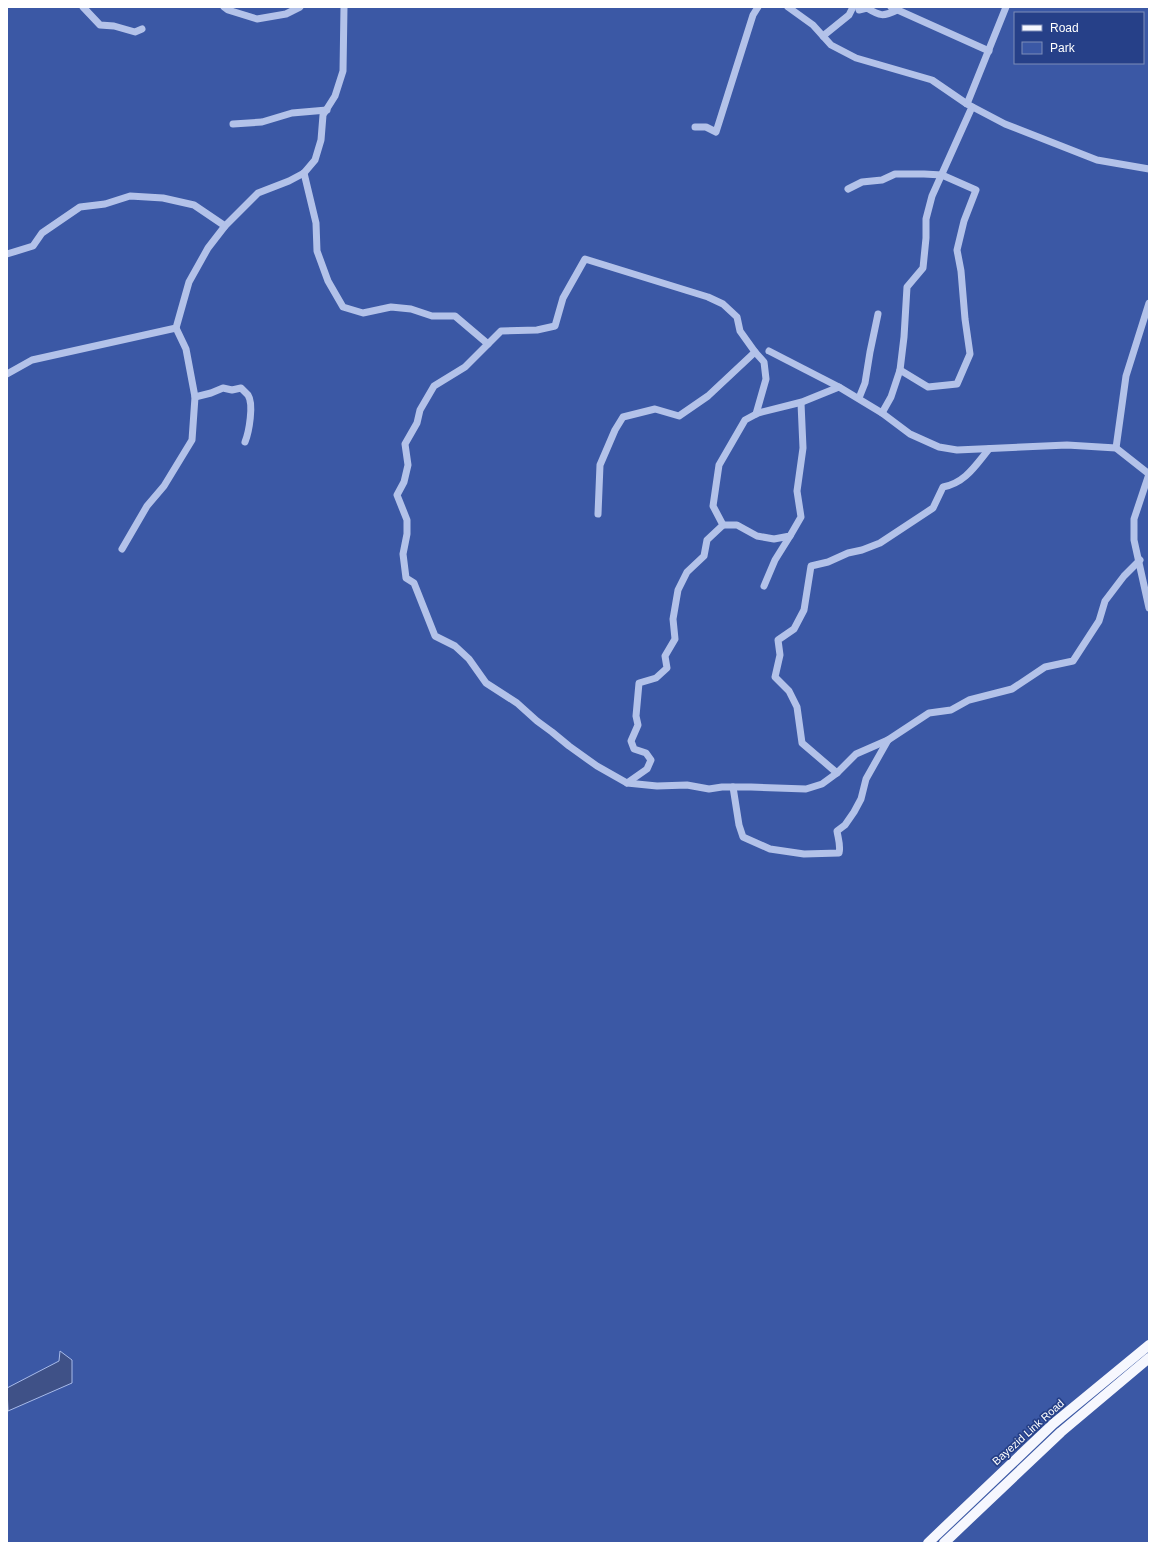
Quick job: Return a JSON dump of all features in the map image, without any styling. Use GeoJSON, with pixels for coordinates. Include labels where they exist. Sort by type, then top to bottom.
{"type":"FeatureCollection","features":[{"type":"Feature","properties":{"kind":"main road","name":"Bayezid Link Road"},"geometry":{"type":"LineString","coordinates":[[928,1543],[1053,1424],[1149,1345]]}},
{"type":"Feature","properties":{"kind":"main road","name":"Bayezid Link Road"},"geometry":{"type":"LineString","coordinates":[[944,1543],[1061,1432],[1149,1358]]}},
{"type":"Feature","properties":{"kind":"street"},"geometry":{"type":"LineString","coordinates":[[83,7],[100,25],[114,26],[135,32],[142,29]]}},
{"type":"Feature","properties":{"kind":"street"},"geometry":{"type":"LineString","coordinates":[[224,7],[228,10],[258,19],[286,14],[300,7]]}},
{"type":"Feature","properties":{"kind":"street"},"geometry":{"type":"LineString","coordinates":[[122,549],[147,506],[164,486],[192,440],[194,397],[186,349],[176,328],[189,282],[208,248],[225,226],[258,193],[289,181],[304,173],[315,160],[321,140],[323,116],[335,96],[343,71],[344,7]]}},
{"type":"Feature","properties":{"kind":"street"},"geometry":{"type":"LineString","coordinates":[[695,127],[706,128],[716,132],[753,15],[758,7]]}},
{"type":"Feature","properties":{"kind":"street"},"geometry":{"type":"LineString","coordinates":[[788,7],[813,24],[831,45],[856,58],[932,80],[970,106],[1005,124],[1096,160],[1149,169]]}},
{"type":"Feature","properties":{"kind":"street"},"geometry":{"type":"LineString","coordinates":[[882,413],[891,397],[900,370],[908,287],[923,268],[926,219],[932,196],[970,106],[1006,7]]}},
{"type":"Feature","properties":{"kind":"street"},"geometry":{"type":"LineString","coordinates":[[823,36],[849,15],[861,8],[878,15],[887,15],[894,8],[989,51]]}},
{"type":"Feature","properties":{"kind":"street"},"geometry":{"type":"LineString","coordinates":[[233,124],[262,122],[292,113],[327,110]]}},
{"type":"Feature","properties":{"kind":"street"},"geometry":{"type":"LineString","coordinates":[[304,173],[316,223],[317,251],[328,280],[343,307],[363,313],[391,307],[411,308],[432,316],[455,316],[488,344]]}},
{"type":"Feature","properties":{"kind":"street"},"geometry":{"type":"LineString","coordinates":[[848,189],[862,182],[882,180],[895,174],[942,175],[976,190],[964,221],[957,250],[961,271],[970,354],[957,384],[928,387],[900,370]]}},
{"type":"Feature","properties":{"kind":"street"},"geometry":{"type":"LineString","coordinates":[[7,254],[33,246],[42,233],[80,207],[106,204],[130,196],[163,198],[194,205],[225,226]]}},
{"type":"Feature","properties":{"kind":"street"},"geometry":{"type":"LineString","coordinates":[[756,414],[766,379],[764,362],[740,331],[737,317],[723,304],[708,297],[585,259],[563,298],[555,326],[537,330],[501,331],[465,367],[434,386],[420,410],[417,423],[405,444],[408,465],[404,482],[397,495],[407,520],[407,534],[402,554],[406,578],[414,583],[435,636],[455,646],[469,659],[486,683],[517,703],[537,721],[597,766],[627,783],[657,786],[687,785],[709,789],[733,787],[791,787],[806,789],[822,784],[837,773],[856,754],[888,740],[929,713],[951,710],[969,700],[1012,689],[1044,667],[1074,661],[1099,621],[1105,601],[1124,576],[1140,560]]}},
{"type":"Feature","properties":{"kind":"street"},"geometry":{"type":"LineString","coordinates":[[1116,448],[1126,376],[1149,303]]}},
{"type":"Feature","properties":{"kind":"street"},"geometry":{"type":"LineString","coordinates":[[859,398],[865,383],[878,314]]}},
{"type":"Feature","properties":{"kind":"street"},"geometry":{"type":"LineString","coordinates":[[7,374],[32,360],[176,328]]}},
{"type":"Feature","properties":{"kind":"street"},"geometry":{"type":"LineString","coordinates":[[769,351],[859,398],[910,434],[939,448],[957,450],[1067,445],[1116,448],[1149,474],[1134,519],[1134,540],[1140,560],[1142,579],[1149,608]]}},
{"type":"Feature","properties":{"kind":"street"},"geometry":{"type":"LineString","coordinates":[[598,514],[600,465],[615,430],[623,417],[655,408],[679,416],[708,396],[755,352]]}},
{"type":"Feature","properties":{"kind":"street"},"geometry":{"type":"LineString","coordinates":[[723,525],[713,506],[719,465],[744,420],[756,414],[778,407],[801,403],[839,387]]}},
{"type":"Feature","properties":{"kind":"street"},"geometry":{"type":"LineString","coordinates":[[194,397],[212,393],[223,388],[232,390],[241,388],[248,395],[251,404],[248,434],[245,442]]}},
{"type":"Feature","properties":{"kind":"street"},"geometry":{"type":"LineString","coordinates":[[764,586],[774,560],[801,517],[796,491],[803,448],[801,403]]}},
{"type":"Feature","properties":{"kind":"street"},"geometry":{"type":"LineString","coordinates":[[837,773],[802,743],[797,707],[789,691],[775,677],[780,655],[778,640],[794,629],[804,610],[811,566],[828,562],[848,553],[880,544],[933,508],[943,487],[954,485],[968,475],[989,449]]}},
{"type":"Feature","properties":{"kind":"street"},"geometry":{"type":"LineString","coordinates":[[627,783],[647,769],[651,760],[646,753],[634,749],[631,741],[638,725],[636,716],[639,683],[656,678],[666,668],[666,656],[675,639],[673,619],[678,590],[687,572],[704,556],[707,540],[723,525],[738,525],[757,536],[774,539],[790,536]]}},
{"type":"Feature","properties":{"kind":"street"},"geometry":{"type":"LineString","coordinates":[[733,787],[739,825],[743,837],[770,849],[804,854],[839,853],[841,848],[837,831],[845,825],[854,812],[861,799],[866,778],[888,740]]}},
{"type":"Feature","properties":{"kind":"green space"},"geometry":{"type":"Polygon","coordinates":[[[7,7],[1149,7],[1149,1543],[7,1543],[7,7]]]}},
{"type":"Feature","properties":{"kind":"shaded area"},"geometry":{"type":"Polygon","coordinates":[[[60,1351],[72,1360],[72,1383],[8,1411],[7,1388],[59,1361],[60,1351]]]}}]}
